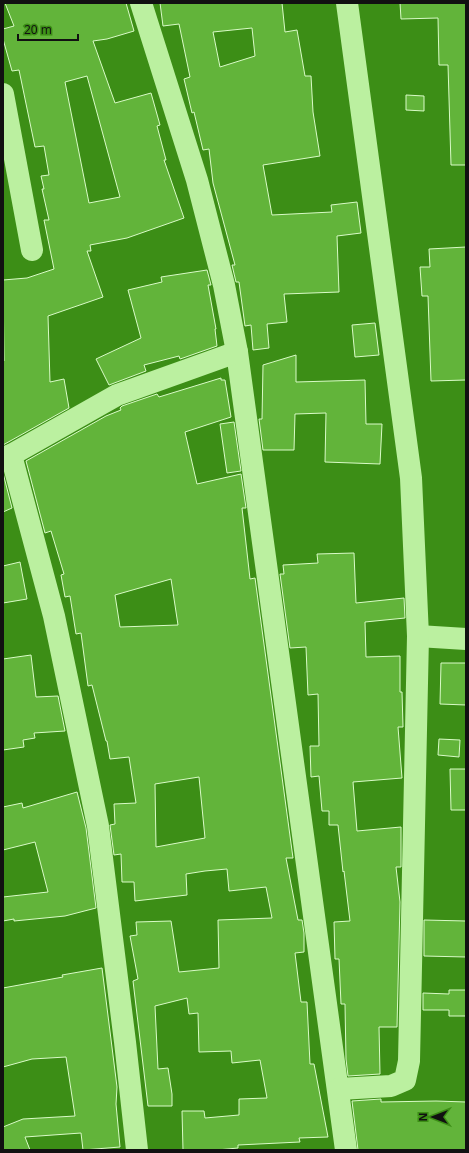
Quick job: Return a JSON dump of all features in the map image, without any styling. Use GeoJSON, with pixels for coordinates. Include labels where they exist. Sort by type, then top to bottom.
{"type":"FeatureCollection","features":[{"type":"Feature","properties":{"kind":"street"},"geometry":{"type":"LineString","coordinates":[[141,3],[197,180],[224,285],[237,352],[339,1089],[346,1150]]}},
{"type":"Feature","properties":{"kind":"street"},"geometry":{"type":"LineString","coordinates":[[339,1089],[391,1086],[405,1080],[409,1061],[418,636],[411,478],[347,3]]}},
{"type":"Feature","properties":{"kind":"street"},"geometry":{"type":"LineString","coordinates":[[3,94],[32,250]]}},
{"type":"Feature","properties":{"kind":"street"},"geometry":{"type":"LineString","coordinates":[[137,1150],[98,826],[54,616],[7,457],[117,396],[237,352]]}},
{"type":"Feature","properties":{"kind":"street"},"geometry":{"type":"LineString","coordinates":[[418,636],[466,639]]}},
{"type":"Feature","properties":{"kind":"building"},"geometry":{"type":"Polygon","coordinates":[[[5,3],[126,3],[134,31],[107,39],[93,41],[115,103],[151,93],[160,125],[157,126],[166,160],[164,160],[184,218],[127,238],[90,245],[91,251],[87,251],[103,297],[48,316],[50,382],[64,379],[69,408],[3,445],[3,280],[27,278],[54,269],[44,220],[49,220],[42,189],[44,189],[41,176],[49,175],[44,146],[35,147],[19,70],[12,71],[3,39],[3,29],[14,26],[5,3]],[[87,76],[65,82],[89,203],[120,197],[87,76]]]}},
{"type":"Feature","properties":{"kind":"building"},"geometry":{"type":"Polygon","coordinates":[[[160,3],[282,3],[285,32],[297,30],[305,76],[311,76],[313,112],[320,156],[263,165],[272,215],[332,212],[331,205],[357,202],[361,233],[337,236],[339,292],[284,294],[287,322],[267,324],[269,348],[253,350],[251,325],[245,326],[239,282],[236,282],[232,265],[235,265],[213,183],[209,149],[203,150],[184,79],[190,77],[179,24],[163,26],[160,3]],[[252,28],[213,32],[220,67],[255,56],[252,28]]]}},
{"type":"Feature","properties":{"kind":"building"},"geometry":{"type":"Polygon","coordinates":[[[400,3],[466,3],[466,165],[451,165],[448,65],[439,65],[438,18],[401,19],[400,3]]]}},
{"type":"Feature","properties":{"kind":"building"},"geometry":{"type":"Polygon","coordinates":[[[406,95],[424,96],[424,111],[406,110],[406,95]]]}},
{"type":"Feature","properties":{"kind":"building"},"geometry":{"type":"Polygon","coordinates":[[[466,247],[466,380],[431,381],[428,296],[422,296],[420,267],[430,267],[429,249],[466,247]]]}},
{"type":"Feature","properties":{"kind":"building"},"geometry":{"type":"Polygon","coordinates":[[[207,270],[211,285],[208,285],[216,329],[217,346],[180,359],[179,356],[144,365],[146,371],[109,385],[96,359],[141,338],[128,290],[162,282],[161,277],[207,270]]]}},
{"type":"Feature","properties":{"kind":"building"},"geometry":{"type":"Polygon","coordinates":[[[375,323],[379,355],[355,357],[352,325],[375,323]]]}},
{"type":"Feature","properties":{"kind":"building"},"geometry":{"type":"Polygon","coordinates":[[[296,355],[296,382],[365,380],[366,424],[382,424],[380,464],[325,462],[326,413],[295,414],[294,450],[263,450],[259,419],[262,419],[263,365],[296,355]]]}},
{"type":"Feature","properties":{"kind":"building"},"geometry":{"type":"Polygon","coordinates":[[[221,378],[221,380],[225,380],[231,417],[185,432],[197,484],[241,474],[246,508],[242,508],[250,579],[255,578],[293,858],[286,858],[298,920],[302,920],[304,933],[304,952],[295,953],[301,1002],[307,1002],[310,1064],[314,1064],[328,1137],[299,1138],[300,1142],[238,1145],[238,1148],[217,1150],[183,1150],[182,1111],[204,1111],[205,1118],[239,1115],[239,1099],[267,1098],[260,1060],[232,1063],[231,1051],[199,1052],[198,1013],[189,1014],[187,998],[155,1006],[158,1069],[168,1068],[172,1094],[172,1106],[148,1106],[133,981],[138,979],[130,936],[137,935],[136,922],[171,921],[179,972],[219,968],[218,920],[272,918],[266,887],[229,891],[227,869],[186,874],[187,895],[135,901],[134,882],[122,882],[121,854],[114,855],[110,825],[115,824],[114,804],[136,803],[129,757],[110,759],[107,741],[92,685],[88,686],[81,633],[76,634],[70,596],[65,597],[61,575],[64,574],[51,531],[45,533],[26,461],[106,416],[121,410],[120,408],[122,406],[157,394],[159,397],[221,378]],[[171,579],[115,595],[120,627],[178,625],[171,579]],[[199,777],[155,784],[156,847],[205,838],[199,777]]]}},
{"type":"Feature","properties":{"kind":"building"},"geometry":{"type":"Polygon","coordinates":[[[234,422],[241,471],[227,473],[220,424],[234,422]]]}},
{"type":"Feature","properties":{"kind":"building"},"geometry":{"type":"Polygon","coordinates":[[[3,473],[12,508],[3,512],[3,473]]]}},
{"type":"Feature","properties":{"kind":"building"},"geometry":{"type":"Polygon","coordinates":[[[354,553],[356,603],[404,598],[405,618],[365,622],[366,657],[400,656],[400,692],[402,692],[403,727],[398,727],[402,778],[353,782],[357,831],[401,827],[401,867],[396,867],[400,902],[397,1027],[379,1027],[380,1074],[348,1076],[346,1059],[345,1004],[341,1004],[339,959],[335,959],[334,922],[350,921],[338,825],[329,825],[329,811],[322,811],[319,776],[311,777],[310,746],[319,746],[318,694],[308,695],[306,647],[290,648],[280,574],[284,574],[283,565],[318,563],[317,554],[354,553]]]}},
{"type":"Feature","properties":{"kind":"building"},"geometry":{"type":"Polygon","coordinates":[[[20,562],[27,599],[3,603],[3,566],[20,562]]]}},
{"type":"Feature","properties":{"kind":"building"},"geometry":{"type":"Polygon","coordinates":[[[31,655],[36,697],[58,696],[65,731],[34,733],[35,738],[23,740],[24,747],[3,750],[3,659],[31,655]]]}},
{"type":"Feature","properties":{"kind":"building"},"geometry":{"type":"Polygon","coordinates":[[[441,663],[466,663],[466,705],[440,704],[441,663]]]}},
{"type":"Feature","properties":{"kind":"building"},"geometry":{"type":"Polygon","coordinates":[[[439,739],[460,740],[459,757],[438,755],[439,739]]]}},
{"type":"Feature","properties":{"kind":"building"},"geometry":{"type":"Polygon","coordinates":[[[450,769],[466,769],[466,810],[451,810],[450,769]]]}},
{"type":"Feature","properties":{"kind":"building"},"geometry":{"type":"Polygon","coordinates":[[[77,792],[86,828],[96,908],[65,916],[3,921],[3,897],[48,892],[35,842],[3,850],[3,807],[22,803],[23,808],[77,792]]]}},
{"type":"Feature","properties":{"kind":"building"},"geometry":{"type":"Polygon","coordinates":[[[424,920],[466,921],[466,957],[424,956],[424,920]]]}},
{"type":"Feature","properties":{"kind":"building"},"geometry":{"type":"Polygon","coordinates":[[[102,968],[117,1087],[116,1104],[120,1147],[83,1150],[81,1133],[25,1137],[30,1150],[3,1150],[3,1127],[23,1119],[75,1116],[66,1057],[32,1059],[3,1067],[3,988],[102,968]]]}},
{"type":"Feature","properties":{"kind":"building"},"geometry":{"type":"Polygon","coordinates":[[[449,990],[466,990],[466,1016],[449,1016],[449,1010],[423,1010],[423,993],[449,994],[449,990]]]}},
{"type":"Feature","properties":{"kind":"building"},"geometry":{"type":"Polygon","coordinates":[[[381,1099],[381,1102],[466,1102],[466,1150],[358,1150],[352,1101],[381,1099]]]}}]}
